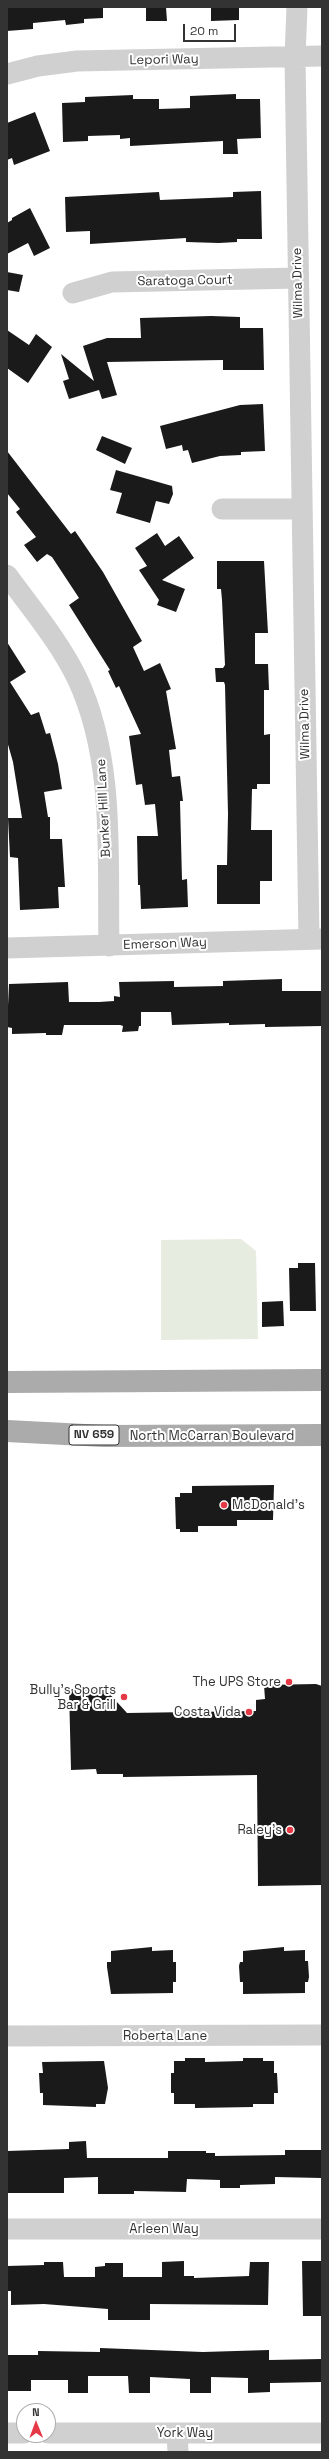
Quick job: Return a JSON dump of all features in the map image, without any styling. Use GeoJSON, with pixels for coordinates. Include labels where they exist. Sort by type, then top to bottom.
{"type":"FeatureCollection","features":[{"type":"Feature","properties":{"kind":"main road"},"geometry":{"type":"LineString","coordinates":[[7,1382],[322,1380]]}},
{"type":"Feature","properties":{"kind":"main road","name":"North McCarran Boulevard"},"geometry":{"type":"LineString","coordinates":[[7,1431],[104,1436],[322,1435]]}},
{"type":"Feature","properties":{"kind":"street","name":"Wilma Drive"},"geometry":{"type":"LineString","coordinates":[[297,7],[295,57],[302,509],[315,939]]}},
{"type":"Feature","properties":{"kind":"street","name":"Lepori Way"},"geometry":{"type":"LineString","coordinates":[[7,74],[38,66],[77,61],[322,56]]}},
{"type":"Feature","properties":{"kind":"street","name":"Saratoga Court"},"geometry":{"type":"LineString","coordinates":[[73,293],[112,282],[298,278]]}},
{"type":"Feature","properties":{"kind":"street"},"geometry":{"type":"LineString","coordinates":[[222,509],[302,509]]}},
{"type":"Feature","properties":{"kind":"street","name":"Bunker Hill Lane"},"geometry":{"type":"LineString","coordinates":[[7,575],[58,644],[73,671],[91,712],[98,740],[105,783],[109,946]]}},
{"type":"Feature","properties":{"kind":"street","name":"Emerson Way"},"geometry":{"type":"LineString","coordinates":[[7,948],[315,939]]}},
{"type":"Feature","properties":{"kind":"street","name":"Roberta Lane"},"geometry":{"type":"LineString","coordinates":[[7,2036],[322,2035]]}},
{"type":"Feature","properties":{"kind":"street","name":"Arleen Way"},"geometry":{"type":"LineString","coordinates":[[7,2229],[322,2229]]}},
{"type":"Feature","properties":{"kind":"street","name":"York Way"},"geometry":{"type":"LineString","coordinates":[[56,2434],[177,2443],[322,2433]]}},
{"type":"Feature","properties":{"kind":"shaded area"},"geometry":{"type":"Polygon","coordinates":[[[241,1239],[256,1251],[258,1339],[161,1340],[161,1240],[241,1239]]]}},
{"type":"Feature","properties":{"kind":"building"},"geometry":{"type":"Polygon","coordinates":[[[7,7],[103,7],[103,18],[84,19],[84,23],[66,25],[65,20],[33,23],[33,29],[7,31],[7,7]]]}},
{"type":"Feature","properties":{"kind":"building"},"geometry":{"type":"Polygon","coordinates":[[[146,7],[166,7],[167,21],[146,21],[146,7]]]}},
{"type":"Feature","properties":{"kind":"building"},"geometry":{"type":"Polygon","coordinates":[[[211,7],[239,7],[239,20],[211,21],[211,7]]]}},
{"type":"Feature","properties":{"kind":"building"},"geometry":{"type":"Polygon","coordinates":[[[236,94],[236,99],[260,99],[261,138],[237,139],[238,154],[223,154],[223,141],[130,146],[130,138],[120,139],[120,135],[88,136],[88,141],[63,142],[62,103],[85,102],[85,97],[133,95],[133,99],[159,99],[159,109],[190,108],[190,96],[236,94]]]}},
{"type":"Feature","properties":{"kind":"building"},"geometry":{"type":"Polygon","coordinates":[[[35,112],[50,151],[14,165],[12,158],[7,160],[7,123],[35,112]]]}},
{"type":"Feature","properties":{"kind":"building"},"geometry":{"type":"Polygon","coordinates":[[[261,191],[262,239],[237,239],[237,242],[219,243],[186,242],[186,238],[90,244],[90,231],[66,232],[65,197],[159,192],[160,200],[233,197],[233,192],[261,191]]]}},
{"type":"Feature","properties":{"kind":"building"},"geometry":{"type":"Polygon","coordinates":[[[30,208],[50,248],[34,256],[28,243],[7,254],[7,223],[12,220],[12,218],[30,208]]]}},
{"type":"Feature","properties":{"kind":"building"},"geometry":{"type":"Polygon","coordinates":[[[7,272],[23,275],[19,292],[7,290],[7,272]]]}},
{"type":"Feature","properties":{"kind":"building"},"geometry":{"type":"Polygon","coordinates":[[[211,316],[240,317],[240,328],[263,328],[264,370],[223,370],[223,360],[107,362],[117,395],[102,399],[99,390],[69,399],[63,381],[69,379],[61,354],[94,381],[83,346],[107,338],[141,338],[140,318],[211,316]]]}},
{"type":"Feature","properties":{"kind":"building"},"geometry":{"type":"Polygon","coordinates":[[[7,330],[29,345],[36,334],[52,347],[28,383],[7,368],[7,330]]]}},
{"type":"Feature","properties":{"kind":"building"},"geometry":{"type":"Polygon","coordinates":[[[263,404],[265,451],[241,452],[241,455],[220,456],[192,463],[188,450],[183,451],[182,445],[166,449],[160,426],[240,405],[263,404]]]}},
{"type":"Feature","properties":{"kind":"building"},"geometry":{"type":"Polygon","coordinates":[[[102,436],[132,448],[125,464],[96,450],[102,436]]]}},
{"type":"Feature","properties":{"kind":"building"},"geometry":{"type":"Polygon","coordinates":[[[7,451],[71,534],[75,531],[103,572],[142,641],[133,647],[144,671],[160,663],[171,689],[166,691],[176,749],[169,750],[172,777],[180,776],[183,801],[180,801],[182,880],[187,879],[188,907],[141,909],[140,885],[138,885],[137,836],[158,836],[155,804],[145,805],[142,784],[136,785],[129,736],[141,734],[119,686],[116,688],[108,671],[110,670],[69,605],[79,598],[52,557],[47,554],[37,562],[24,545],[36,537],[16,512],[20,509],[7,493],[7,451]]]}},
{"type":"Feature","properties":{"kind":"building"},"geometry":{"type":"Polygon","coordinates":[[[116,470],[172,486],[173,494],[169,504],[156,501],[150,523],[116,513],[122,493],[110,490],[116,470]]]}},
{"type":"Feature","properties":{"kind":"building"},"geometry":{"type":"Polygon","coordinates":[[[157,533],[165,546],[179,536],[194,558],[162,580],[185,589],[176,612],[157,605],[159,600],[139,570],[147,566],[135,548],[157,533]]]}},
{"type":"Feature","properties":{"kind":"building"},"geometry":{"type":"Polygon","coordinates":[[[217,561],[264,561],[268,633],[255,633],[255,664],[268,664],[269,690],[264,690],[264,735],[270,734],[270,784],[257,784],[257,789],[252,789],[251,830],[272,830],[272,881],[260,881],[260,904],[217,904],[217,865],[227,865],[228,814],[225,685],[224,682],[216,682],[215,668],[223,668],[225,665],[221,589],[217,589],[217,561]]]}},
{"type":"Feature","properties":{"kind":"building"},"geometry":{"type":"Polygon","coordinates":[[[7,642],[26,672],[10,682],[31,715],[39,712],[46,734],[50,733],[58,764],[62,789],[44,792],[48,817],[50,817],[50,839],[62,839],[65,887],[58,887],[59,908],[20,910],[18,858],[10,857],[8,818],[22,818],[13,762],[7,741],[7,642]]]}},
{"type":"Feature","properties":{"kind":"building"},"geometry":{"type":"Polygon","coordinates":[[[282,979],[282,991],[322,991],[322,1026],[265,1027],[265,1024],[229,1025],[229,1023],[172,1025],[171,1012],[141,1012],[141,1026],[139,1026],[138,1031],[122,1032],[123,1026],[120,1025],[64,1025],[62,1035],[46,1035],[46,1033],[12,1034],[12,1028],[7,1027],[9,984],[68,982],[69,1002],[99,1002],[114,1001],[114,996],[120,997],[119,982],[174,981],[174,987],[223,986],[223,981],[282,979]]]}},
{"type":"Feature","properties":{"kind":"building"},"geometry":{"type":"Polygon","coordinates":[[[298,1263],[315,1263],[316,1311],[290,1311],[289,1268],[298,1268],[298,1263]]]}},
{"type":"Feature","properties":{"kind":"building"},"geometry":{"type":"Polygon","coordinates":[[[283,1301],[284,1326],[262,1327],[262,1302],[283,1301]]]}},
{"type":"Feature","properties":{"kind":"building"},"geometry":{"type":"Polygon","coordinates":[[[274,1485],[273,1520],[237,1520],[237,1526],[198,1526],[198,1532],[180,1532],[180,1529],[176,1529],[175,1497],[180,1497],[180,1493],[192,1493],[192,1486],[274,1485]]]}},
{"type":"Feature","properties":{"kind":"building"},"geometry":{"type":"Polygon","coordinates":[[[316,1684],[322,1686],[322,1885],[258,1886],[257,1775],[123,1777],[123,1774],[97,1774],[96,1769],[71,1770],[69,1689],[106,1690],[127,1713],[256,1711],[256,1700],[265,1699],[264,1685],[316,1684]]]}},
{"type":"Feature","properties":{"kind":"building"},"geometry":{"type":"Polygon","coordinates":[[[152,1947],[152,1951],[173,1950],[173,1962],[176,1962],[176,1982],[173,1982],[173,1993],[111,1994],[107,1962],[111,1962],[111,1951],[152,1947]]]}},
{"type":"Feature","properties":{"kind":"building"},"geometry":{"type":"Polygon","coordinates":[[[284,1947],[284,1951],[305,1950],[305,1961],[308,1961],[309,1977],[308,1982],[305,1982],[305,1993],[243,1994],[243,1982],[240,1982],[239,1966],[240,1962],[243,1962],[243,1951],[284,1947]]]}},
{"type":"Feature","properties":{"kind":"building"},"geometry":{"type":"Polygon","coordinates":[[[185,2058],[205,2058],[205,2062],[243,2061],[243,2058],[263,2058],[263,2061],[274,2061],[274,2073],[277,2073],[278,2093],[274,2093],[274,2104],[253,2104],[253,2107],[195,2108],[195,2104],[174,2104],[174,2093],[171,2093],[171,2073],[174,2073],[174,2061],[185,2061],[185,2058]]]}},
{"type":"Feature","properties":{"kind":"building"},"geometry":{"type":"Polygon","coordinates":[[[104,2061],[108,2088],[105,2104],[96,2104],[96,2107],[43,2105],[43,2093],[40,2093],[39,2073],[43,2073],[42,2062],[104,2061]]]}},
{"type":"Feature","properties":{"kind":"building"},"geometry":{"type":"Polygon","coordinates":[[[86,2141],[87,2158],[168,2158],[168,2151],[206,2151],[206,2153],[215,2153],[215,2156],[285,2155],[285,2150],[322,2150],[322,2178],[275,2177],[275,2184],[240,2185],[240,2188],[220,2188],[220,2180],[187,2179],[186,2192],[134,2191],[134,2194],[98,2194],[98,2177],[64,2178],[64,2193],[7,2193],[7,2151],[69,2149],[69,2142],[86,2141]]]}},
{"type":"Feature","properties":{"kind":"building"},"geometry":{"type":"Polygon","coordinates":[[[184,2261],[184,2276],[194,2276],[194,2278],[249,2276],[250,2262],[269,2262],[268,2305],[150,2304],[150,2320],[108,2320],[108,2309],[44,2304],[11,2305],[11,2291],[7,2291],[7,2266],[44,2265],[44,2262],[63,2262],[64,2277],[95,2277],[95,2267],[105,2266],[105,2263],[123,2263],[123,2277],[162,2277],[162,2262],[184,2261]]]}},
{"type":"Feature","properties":{"kind":"building"},"geometry":{"type":"Polygon","coordinates":[[[302,2261],[322,2261],[322,2316],[303,2316],[302,2261]]]}},
{"type":"Feature","properties":{"kind":"building"},"geometry":{"type":"Polygon","coordinates":[[[100,2348],[203,2352],[269,2350],[269,2360],[322,2359],[322,2382],[270,2383],[270,2392],[248,2393],[248,2378],[211,2377],[211,2393],[190,2393],[190,2379],[150,2377],[150,2393],[129,2393],[128,2376],[88,2376],[88,2393],[68,2393],[68,2380],[31,2380],[31,2391],[7,2391],[7,2355],[38,2355],[38,2351],[100,2352],[100,2348]]]}},
{"type":"Feature","properties":{"kind":"place","name":"McDonald's"},"geometry":{"type":"Point","coordinates":[224,1505]}},
{"type":"Feature","properties":{"kind":"place","name":"The UPS Store"},"geometry":{"type":"Point","coordinates":[289,1682]}},
{"type":"Feature","properties":{"kind":"place","name":"Bully's Sports Bar & Grill"},"geometry":{"type":"Point","coordinates":[124,1697]}},
{"type":"Feature","properties":{"kind":"place","name":"Costa Vida"},"geometry":{"type":"Point","coordinates":[249,1712]}},
{"type":"Feature","properties":{"kind":"place","name":"Raley's"},"geometry":{"type":"Point","coordinates":[290,1830]}}]}
